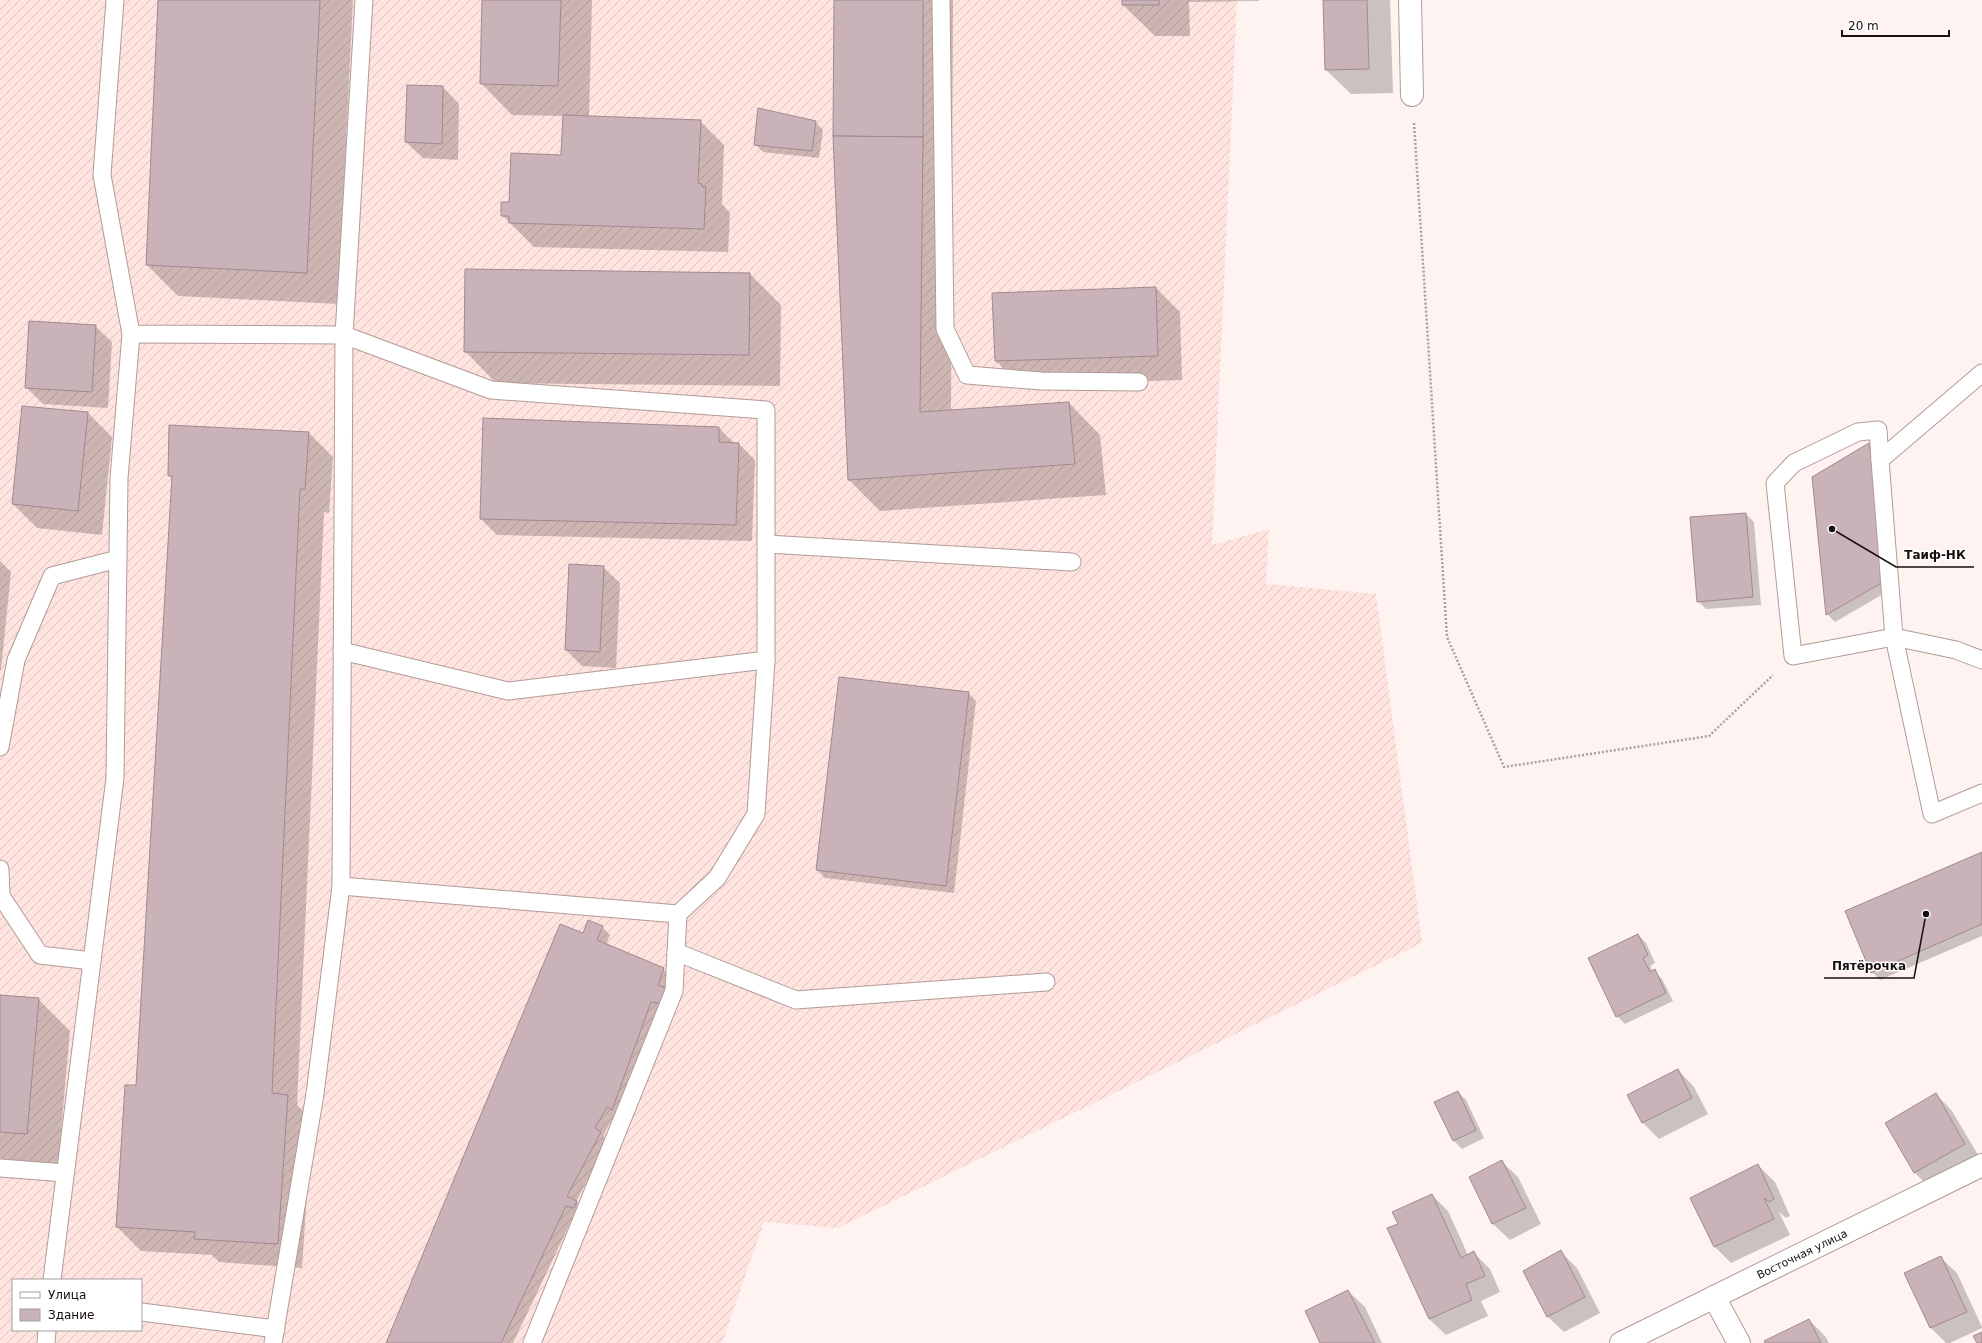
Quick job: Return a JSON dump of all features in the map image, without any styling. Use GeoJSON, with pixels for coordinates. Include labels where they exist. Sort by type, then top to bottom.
{"type":"FeatureCollection","features":[{"type":"Feature","properties":{"kind":"street"},"geometry":{"type":"LineString","coordinates":[[1410,0],[1412,95]]}},
{"type":"Feature","properties":{"kind":"street","name":"Восточная улица"},"geometry":{"type":"LineString","coordinates":[[1621,1343],[1982,1165]]}},
{"type":"Feature","properties":{"kind":"street"},"geometry":{"type":"LineString","coordinates":[[1714,1298],[1739,1343]]}},
{"type":"Feature","properties":{"kind":"lane"},"geometry":{"type":"LineString","coordinates":[[52,1279],[115,778],[119,478],[131,334],[102,175],[115,0]]}},
{"type":"Feature","properties":{"kind":"lane"},"geometry":{"type":"LineString","coordinates":[[142,1312],[275,1336],[315,1094],[341,886],[344,336],[364,0]]}},
{"type":"Feature","properties":{"kind":"lane"},"geometry":{"type":"LineString","coordinates":[[941,0],[946,329],[967,375],[1042,381],[1139,382]]}},
{"type":"Feature","properties":{"kind":"lane"},"geometry":{"type":"LineString","coordinates":[[131,334],[344,336],[491,390],[766,410],[766,660],[756,814],[717,878],[678,914],[674,992],[532,1343]]}},
{"type":"Feature","properties":{"kind":"lane"},"geometry":{"type":"LineString","coordinates":[[1880,460],[1982,373]]}},
{"type":"Feature","properties":{"kind":"lane"},"geometry":{"type":"LineString","coordinates":[[1982,660],[1956,650],[1894,637],[1793,656],[1775,483],[1794,463],[1858,432],[1878,430],[1894,637],[1932,814],[1982,793]]}},
{"type":"Feature","properties":{"kind":"lane"},"geometry":{"type":"LineString","coordinates":[[767,544],[1072,562]]}},
{"type":"Feature","properties":{"kind":"lane"},"geometry":{"type":"LineString","coordinates":[[0,747],[16,660],[52,576],[118,559]]}},
{"type":"Feature","properties":{"kind":"lane"},"geometry":{"type":"LineString","coordinates":[[342,651],[508,691],[766,660]]}},
{"type":"Feature","properties":{"kind":"lane"},"geometry":{"type":"LineString","coordinates":[[0,869],[1,896],[40,955],[92,961]]}},
{"type":"Feature","properties":{"kind":"lane"},"geometry":{"type":"LineString","coordinates":[[341,886],[678,914]]}},
{"type":"Feature","properties":{"kind":"lane"},"geometry":{"type":"LineString","coordinates":[[676,952],[796,1000],[1046,982]]}},
{"type":"Feature","properties":{"kind":"lane"},"geometry":{"type":"LineString","coordinates":[[0,1168],[65,1173]]}},
{"type":"Feature","properties":{"kind":"lane"},"geometry":{"type":"LineString","coordinates":[[46,1343],[47,1331]]}},
{"type":"Feature","properties":{"kind":"path"},"geometry":{"type":"LineString","coordinates":[[1412,95],[1447,637],[1504,767],[1709,736],[1793,656]]}},
{"type":"Feature","properties":{"kind":"shaded area"},"geometry":{"type":"Polygon","coordinates":[[[0,0],[1237,0],[1212,545],[1269,529],[1266,584],[1376,594],[1422,943],[838,1228],[764,1222],[722,1343],[0,1343],[0,0]]]}},
{"type":"Feature","properties":{"kind":"building"},"geometry":{"type":"Polygon","coordinates":[[[158,0],[320,0],[307,273],[146,265],[158,0]]]}},
{"type":"Feature","properties":{"kind":"building"},"geometry":{"type":"Polygon","coordinates":[[[482,0],[561,0],[558,86],[480,84],[482,0]]]}},
{"type":"Feature","properties":{"kind":"building"},"geometry":{"type":"Polygon","coordinates":[[[834,0],[923,0],[923,137],[833,136],[834,0]]]}},
{"type":"Feature","properties":{"kind":"building"},"geometry":{"type":"Polygon","coordinates":[[[1122,0],[1159,0],[1159,5],[1122,5],[1122,0]]]}},
{"type":"Feature","properties":{"kind":"building"},"geometry":{"type":"Polygon","coordinates":[[[1323,0],[1367,0],[1369,69],[1325,70],[1323,0]]]}},
{"type":"Feature","properties":{"kind":"building"},"geometry":{"type":"Polygon","coordinates":[[[407,85],[443,86],[442,144],[405,142],[407,85]]]}},
{"type":"Feature","properties":{"kind":"building"},"geometry":{"type":"Polygon","coordinates":[[[758,108],[816,121],[812,151],[754,145],[758,108]]]}},
{"type":"Feature","properties":{"kind":"building"},"geometry":{"type":"Polygon","coordinates":[[[563,115],[701,120],[698,183],[702,184],[702,187],[706,187],[704,229],[509,223],[509,216],[501,216],[501,202],[509,202],[511,153],[561,155],[563,115]]]}},
{"type":"Feature","properties":{"kind":"building"},"geometry":{"type":"Polygon","coordinates":[[[833,136],[923,137],[920,412],[1069,402],[1075,464],[848,480],[833,136]]]}},
{"type":"Feature","properties":{"kind":"building"},"geometry":{"type":"Polygon","coordinates":[[[465,269],[750,273],[749,355],[464,352],[465,269]]]}},
{"type":"Feature","properties":{"kind":"building"},"geometry":{"type":"Polygon","coordinates":[[[1156,287],[1158,356],[995,361],[992,293],[1156,287]]]}},
{"type":"Feature","properties":{"kind":"building"},"geometry":{"type":"Polygon","coordinates":[[[29,321],[96,325],[92,392],[25,388],[29,321]]]}},
{"type":"Feature","properties":{"kind":"building"},"geometry":{"type":"Polygon","coordinates":[[[22,406],[88,412],[78,511],[12,504],[22,406]]]}},
{"type":"Feature","properties":{"kind":"building"},"geometry":{"type":"Polygon","coordinates":[[[483,418],[719,427],[719,442],[739,443],[736,525],[480,519],[483,418]]]}},
{"type":"Feature","properties":{"kind":"building"},"geometry":{"type":"Polygon","coordinates":[[[169,425],[309,432],[305,489],[300,489],[272,1093],[288,1095],[278,1244],[194,1239],[195,1232],[116,1227],[125,1085],[136,1085],[172,476],[168,476],[169,425]]]}},
{"type":"Feature","properties":{"kind":"building"},"geometry":{"type":"Polygon","coordinates":[[[1869,443],[1890,578],[1826,615],[1812,477],[1869,443]]]}},
{"type":"Feature","properties":{"kind":"building"},"geometry":{"type":"Polygon","coordinates":[[[1746,513],[1753,597],[1697,602],[1690,517],[1746,513]]]}},
{"type":"Feature","properties":{"kind":"building"},"geometry":{"type":"Polygon","coordinates":[[[569,564],[604,566],[600,652],[565,650],[569,564]]]}},
{"type":"Feature","properties":{"kind":"building"},"geometry":{"type":"Polygon","coordinates":[[[839,677],[969,692],[946,886],[816,870],[839,677]]]}},
{"type":"Feature","properties":{"kind":"building"},"geometry":{"type":"Polygon","coordinates":[[[1982,852],[1982,924],[1871,973],[1845,911],[1982,852]]]}},
{"type":"Feature","properties":{"kind":"building"},"geometry":{"type":"Polygon","coordinates":[[[588,920],[603,926],[597,940],[664,968],[658,985],[668,989],[664,1004],[651,1002],[612,1110],[607,1107],[595,1128],[601,1132],[567,1196],[577,1201],[574,1208],[566,1206],[501,1343],[386,1343],[560,924],[583,933],[588,920]]]}},
{"type":"Feature","properties":{"kind":"building"},"geometry":{"type":"Polygon","coordinates":[[[1638,934],[1648,955],[1643,958],[1650,972],[1655,969],[1666,993],[1616,1017],[1588,958],[1638,934]]]}},
{"type":"Feature","properties":{"kind":"building"},"geometry":{"type":"Polygon","coordinates":[[[0,995],[39,998],[27,1134],[0,1132],[0,995]]]}},
{"type":"Feature","properties":{"kind":"building"},"geometry":{"type":"Polygon","coordinates":[[[1678,1069],[1692,1098],[1642,1123],[1627,1095],[1678,1069]]]}},
{"type":"Feature","properties":{"kind":"building"},"geometry":{"type":"Polygon","coordinates":[[[1458,1091],[1476,1130],[1453,1141],[1434,1102],[1458,1091]]]}},
{"type":"Feature","properties":{"kind":"building"},"geometry":{"type":"Polygon","coordinates":[[[1936,1093],[1965,1144],[1914,1173],[1885,1123],[1936,1093]]]}},
{"type":"Feature","properties":{"kind":"building"},"geometry":{"type":"Polygon","coordinates":[[[1502,1160],[1526,1208],[1492,1224],[1469,1177],[1502,1160]]]}},
{"type":"Feature","properties":{"kind":"building"},"geometry":{"type":"Polygon","coordinates":[[[1758,1164],[1774,1199],[1769,1202],[1764,1198],[1774,1219],[1714,1247],[1690,1198],[1758,1164]]]}},
{"type":"Feature","properties":{"kind":"building"},"geometry":{"type":"Polygon","coordinates":[[[1432,1194],[1461,1258],[1474,1251],[1485,1276],[1466,1284],[1472,1300],[1429,1319],[1387,1228],[1398,1224],[1392,1212],[1432,1194]]]}},
{"type":"Feature","properties":{"kind":"building"},"geometry":{"type":"Polygon","coordinates":[[[1561,1250],[1585,1297],[1547,1317],[1523,1271],[1561,1250]]]}},
{"type":"Feature","properties":{"kind":"building"},"geometry":{"type":"Polygon","coordinates":[[[1941,1256],[1967,1312],[1930,1328],[1904,1273],[1941,1256]]]}},
{"type":"Feature","properties":{"kind":"building"},"geometry":{"type":"Polygon","coordinates":[[[1348,1290],[1375,1343],[1320,1343],[1305,1311],[1348,1290]]]}},
{"type":"Feature","properties":{"kind":"building"},"geometry":{"type":"Polygon","coordinates":[[[1809,1319],[1821,1343],[1765,1343],[1764,1341],[1809,1319]]]}},
{"type":"Feature","properties":{"kind":"building"},"geometry":{"type":"Polygon","coordinates":[[[1982,1332],[1982,1343],[1977,1343],[1973,1336],[1982,1332]]]}},
{"type":"Feature","properties":{"kind":"place","name":"Таиф-НК"},"geometry":{"type":"Point","coordinates":[1832,529]}},
{"type":"Feature","properties":{"kind":"place","name":"Пятёрочка"},"geometry":{"type":"Point","coordinates":[1926,914]}}]}
